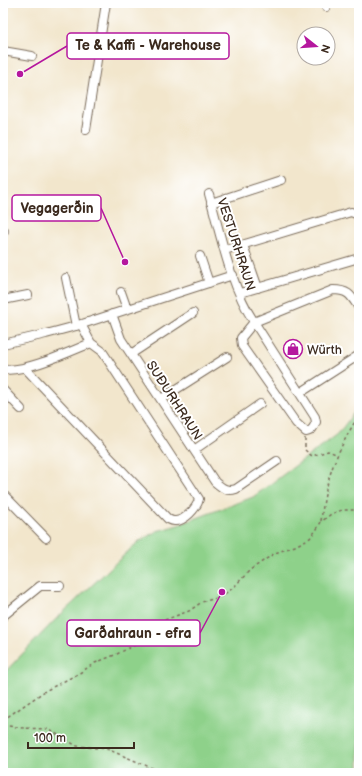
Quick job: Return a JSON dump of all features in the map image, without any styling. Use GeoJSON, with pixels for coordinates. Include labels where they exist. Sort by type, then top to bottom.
{"type":"FeatureCollection","features":[{"type":"Feature","properties":{"kind":"street"},"geometry":{"type":"LineString","coordinates":[[86,130],[106,3]]}},
{"type":"Feature","properties":{"kind":"street"},"geometry":{"type":"LineString","coordinates":[[3,51],[32,56]]}},
{"type":"Feature","properties":{"kind":"street","name":"VESTURHRAUN"},"geometry":{"type":"LineString","coordinates":[[281,180],[210,199],[241,297],[254,322],[300,393],[316,422],[313,428],[306,432]]}},
{"type":"Feature","properties":{"kind":"street"},"geometry":{"type":"LineString","coordinates":[[225,250],[351,212],[359,217]]}},
{"type":"Feature","properties":{"kind":"street"},"geometry":{"type":"LineString","coordinates":[[243,245],[258,288]]}},
{"type":"Feature","properties":{"kind":"street"},"geometry":{"type":"LineString","coordinates":[[200,256],[209,282]]}},
{"type":"Feature","properties":{"kind":"street"},"geometry":{"type":"LineString","coordinates":[[241,297],[258,288],[359,258]]}},
{"type":"Feature","properties":{"kind":"street"},"geometry":{"type":"LineString","coordinates":[[3,344],[79,325],[233,275]]}},
{"type":"Feature","properties":{"kind":"street"},"geometry":{"type":"LineString","coordinates":[[25,368],[168,519],[174,521],[182,519],[198,506],[199,499],[102,351],[91,343],[79,325],[66,278]]}},
{"type":"Feature","properties":{"kind":"street"},"geometry":{"type":"LineString","coordinates":[[306,432],[296,423],[242,346],[241,338],[254,322],[333,290],[343,290],[350,294],[359,308]]}},
{"type":"Feature","properties":{"kind":"street"},"geometry":{"type":"LineString","coordinates":[[121,292],[127,309]]}},
{"type":"Feature","properties":{"kind":"street"},"geometry":{"type":"LineString","coordinates":[[3,300],[28,295]]}},
{"type":"Feature","properties":{"kind":"street"},"geometry":{"type":"LineString","coordinates":[[131,354],[193,313]]}},
{"type":"Feature","properties":{"kind":"street","name":"SUÐURHRAUN"},"geometry":{"type":"LineString","coordinates":[[112,314],[121,339],[215,482],[223,489],[229,491],[239,488],[277,462]]}},
{"type":"Feature","properties":{"kind":"street"},"geometry":{"type":"LineString","coordinates":[[3,369],[8,370],[25,368],[91,343]]}},
{"type":"Feature","properties":{"kind":"street"},"geometry":{"type":"LineString","coordinates":[[300,393],[359,355]]}},
{"type":"Feature","properties":{"kind":"street"},"geometry":{"type":"LineString","coordinates":[[160,399],[227,357]]}},
{"type":"Feature","properties":{"kind":"street"},"geometry":{"type":"LineString","coordinates":[[3,390],[21,409]]}},
{"type":"Feature","properties":{"kind":"street"},"geometry":{"type":"LineString","coordinates":[[194,450],[260,404]]}},
{"type":"Feature","properties":{"kind":"street"},"geometry":{"type":"LineString","coordinates":[[3,494],[46,538]]}},
{"type":"Feature","properties":{"kind":"street"},"geometry":{"type":"LineString","coordinates":[[3,616],[40,586],[60,586]]}},
{"type":"Feature","properties":{"kind":"path"},"geometry":{"type":"LineString","coordinates":[[3,720],[45,691],[78,674],[95,663],[117,654],[135,644],[147,630],[162,621],[188,611],[202,602],[220,597],[233,588],[250,570],[275,553],[295,546],[310,538],[317,530],[321,522],[323,500],[329,474],[337,454],[359,415]]}},
{"type":"Feature","properties":{"kind":"path"},"geometry":{"type":"LineString","coordinates":[[306,432],[305,450],[312,456],[328,451],[337,454]]}},
{"type":"Feature","properties":{"kind":"path"},"geometry":{"type":"LineString","coordinates":[[321,522],[331,514],[342,510],[353,510],[359,506]]}},
{"type":"Feature","properties":{"kind":"path"},"geometry":{"type":"LineString","coordinates":[[3,725],[22,728],[48,729],[77,746],[107,749],[164,773]]}},
{"type":"Feature","properties":{"kind":"green space"},"geometry":{"type":"Polygon","coordinates":[[[359,406],[359,773],[3,773],[3,674],[56,619],[137,543],[157,531],[178,525],[253,497],[338,434],[359,406]]]}},
{"type":"Feature","properties":{"kind":"place","name":"Te & Kaffi - Warehouse"},"geometry":{"type":"Point","coordinates":[20,74]}},
{"type":"Feature","properties":{"kind":"place","name":"Vegagerðin"},"geometry":{"type":"Point","coordinates":[125,262]}},
{"type":"Feature","properties":{"kind":"place","name":"Würth"},"geometry":{"type":"Point","coordinates":[293,349]}},
{"type":"Feature","properties":{"kind":"place","name":"Garðahraun - efra"},"geometry":{"type":"Point","coordinates":[222,592]}}]}
